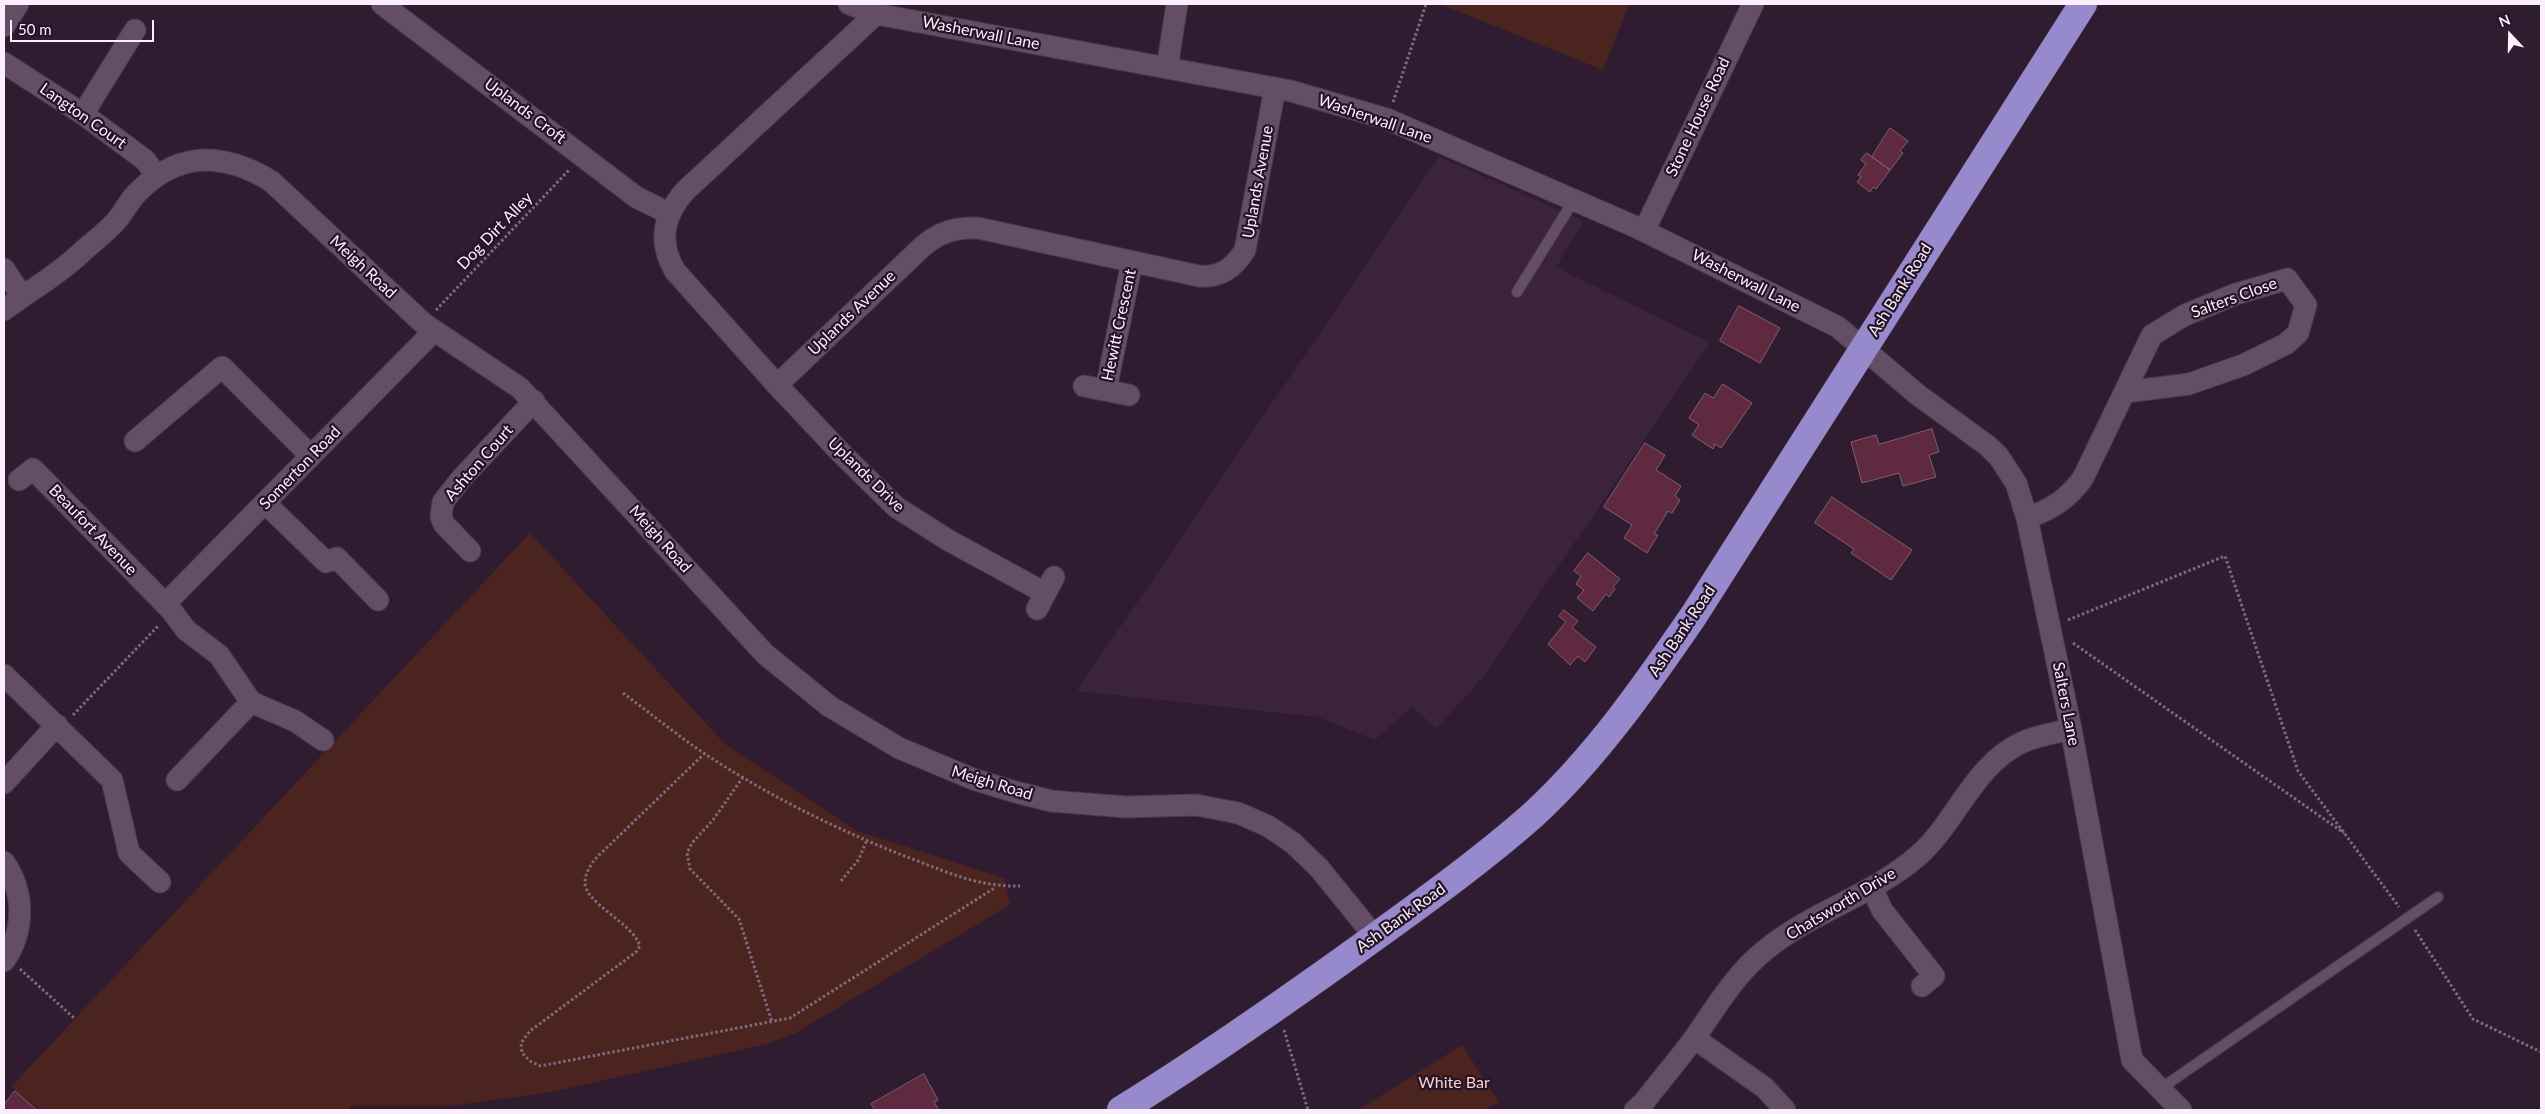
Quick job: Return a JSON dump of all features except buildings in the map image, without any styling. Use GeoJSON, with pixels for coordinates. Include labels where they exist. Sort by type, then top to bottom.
{"type":"FeatureCollection","features":[{"type":"Feature","properties":{"kind":"highway","name":"Ash Bank Road"},"geometry":{"type":"LineString","coordinates":[[1121,1110],[1277,1008],[1437,893],[1533,814],[1636,700],[1694,615],[2083,4]]}},
{"type":"Feature","properties":{"kind":"street"},"geometry":{"type":"LineString","coordinates":[[4,26],[18,4]]}},
{"type":"Feature","properties":{"kind":"street","name":"Uplands Croft"},"geometry":{"type":"LineString","coordinates":[[382,4],[582,154],[636,197],[670,214]]}},
{"type":"Feature","properties":{"kind":"street","name":"Washerwall Lane"},"geometry":{"type":"LineString","coordinates":[[849,4],[876,14],[1275,88],[1387,120],[1644,231],[1838,328],[1863,348]]}},
{"type":"Feature","properties":{"kind":"street"},"geometry":{"type":"LineString","coordinates":[[1167,68],[1177,4]]}},
{"type":"Feature","properties":{"kind":"street","name":"Stone House Road"},"geometry":{"type":"LineString","coordinates":[[1644,231],[1753,4]]}},
{"type":"Feature","properties":{"kind":"street"},"geometry":{"type":"LineString","coordinates":[[777,384],[675,271],[666,256],[664,244],[665,231],[670,214],[685,191],[876,14]]}},
{"type":"Feature","properties":{"kind":"street"},"geometry":{"type":"LineString","coordinates":[[83,114],[135,30]]}},
{"type":"Feature","properties":{"kind":"street","name":"Langton Court"},"geometry":{"type":"LineString","coordinates":[[4,62],[83,114],[145,160],[156,176]]}},
{"type":"Feature","properties":{"kind":"street","name":"Uplands Avenue"},"geometry":{"type":"LineString","coordinates":[[777,384],[922,247],[943,233],[966,227],[1207,276],[1224,272],[1240,259],[1250,234],[1275,88]]}},
{"type":"Feature","properties":{"kind":"street","name":"Meigh Road"},"geometry":{"type":"LineString","coordinates":[[4,310],[78,257],[116,221],[136,194],[156,176],[175,165],[202,161],[231,164],[259,174],[271,181],[429,327],[520,388],[534,400],[765,654],[803,686],[864,729],[936,765],[973,780],[1043,799],[1126,807],[1196,805],[1238,813],[1268,826],[1294,843],[1319,868],[1375,937]]}},
{"type":"Feature","properties":{"kind":"street","name":"Hewitt Crescent"},"geometry":{"type":"LineString","coordinates":[[1106,389],[1132,262]]}},
{"type":"Feature","properties":{"kind":"street"},"geometry":{"type":"LineString","coordinates":[[4,269],[22,296]]}},
{"type":"Feature","properties":{"kind":"street","name":"Salters Close"},"geometry":{"type":"LineString","coordinates":[[2027,518],[2057,506],[2075,489],[2083,478],[2152,336],[2185,314],[2236,294],[2287,279],[2306,305],[2298,333],[2286,344],[2243,365],[2189,384],[2126,392]]}},
{"type":"Feature","properties":{"kind":"street","name":"Somerton Road"},"geometry":{"type":"LineString","coordinates":[[169,608],[429,327]]}},
{"type":"Feature","properties":{"kind":"street","name":"Salters Lane"},"geometry":{"type":"LineString","coordinates":[[1863,348],[1918,395],[1988,446],[1999,457],[2016,483],[2027,518],[2051,628],[2132,1060],[2181,1110]]}},
{"type":"Feature","properties":{"kind":"street"},"geometry":{"type":"LineString","coordinates":[[135,441],[222,367],[311,456]]}},
{"type":"Feature","properties":{"kind":"street","name":"Uplands Drive"},"geometry":{"type":"LineString","coordinates":[[777,384],[842,454],[896,507],[948,540],[1046,593]]}},
{"type":"Feature","properties":{"kind":"street","name":"Hewitt Crescent"},"geometry":{"type":"LineString","coordinates":[[1084,386],[1129,394]]}},
{"type":"Feature","properties":{"kind":"street","name":"Ashton Court"},"geometry":{"type":"LineString","coordinates":[[470,551],[444,524],[441,517],[443,502],[534,400]]}},
{"type":"Feature","properties":{"kind":"street","name":"Beaufort Avenue"},"geometry":{"type":"LineString","coordinates":[[19,480],[33,469],[169,608]]}},
{"type":"Feature","properties":{"kind":"street"},"geometry":{"type":"LineString","coordinates":[[265,503],[326,562],[336,558],[378,600]]}},
{"type":"Feature","properties":{"kind":"street"},"geometry":{"type":"LineString","coordinates":[[169,608],[186,630],[219,654],[252,702],[295,721],[323,740]]}},
{"type":"Feature","properties":{"kind":"street"},"geometry":{"type":"LineString","coordinates":[[4,675],[112,780],[129,853],[160,882]]}},
{"type":"Feature","properties":{"kind":"street"},"geometry":{"type":"LineString","coordinates":[[177,780],[252,702]]}},
{"type":"Feature","properties":{"kind":"street"},"geometry":{"type":"LineString","coordinates":[[4,783],[59,727]]}},
{"type":"Feature","properties":{"kind":"street","name":"Chatsworth Drive"},"geometry":{"type":"LineString","coordinates":[[1634,1110],[1694,1038],[1723,997],[1756,958],[1796,928],[1872,888],[1918,855],[1940,834],[1980,776],[2007,751],[2024,742],[2071,729]]}},
{"type":"Feature","properties":{"kind":"street"},"geometry":{"type":"LineString","coordinates":[[4,862],[15,883],[20,911],[17,935],[5,959]]}},
{"type":"Feature","properties":{"kind":"street"},"geometry":{"type":"LineString","coordinates":[[1872,888],[1882,910],[1934,976],[1922,986]]}},
{"type":"Feature","properties":{"kind":"street"},"geometry":{"type":"LineString","coordinates":[[1694,1038],[1765,1088],[1785,1110]]}},
{"type":"Feature","properties":{"kind":"lane"},"geometry":{"type":"LineString","coordinates":[[1517,292],[1574,200]]}},
{"type":"Feature","properties":{"kind":"lane"},"geometry":{"type":"LineString","coordinates":[[2160,1089],[2438,897]]}},
{"type":"Feature","properties":{"kind":"path"},"geometry":{"type":"LineString","coordinates":[[1387,120],[1426,4]]}},
{"type":"Feature","properties":{"kind":"path","name":"Dog Dirt Alley"},"geometry":{"type":"LineString","coordinates":[[429,327],[549,194],[582,154]]}},
{"type":"Feature","properties":{"kind":"path"},"geometry":{"type":"LineString","coordinates":[[2051,628],[2225,556],[2298,771],[2407,918],[2473,1019],[2541,1052]]}},
{"type":"Feature","properties":{"kind":"path"},"geometry":{"type":"LineString","coordinates":[[59,727],[169,608]]}},
{"type":"Feature","properties":{"kind":"path"},"geometry":{"type":"LineString","coordinates":[[2051,628],[2344,833]]}},
{"type":"Feature","properties":{"kind":"path"},"geometry":{"type":"LineString","coordinates":[[623,693],[705,753],[743,777],[866,842],[973,882],[996,887],[1020,886]]}},
{"type":"Feature","properties":{"kind":"path"},"geometry":{"type":"LineString","coordinates":[[705,753],[594,860],[584,883],[588,894],[635,934],[640,946],[636,952],[530,1031],[521,1044],[522,1052],[530,1061],[540,1066],[790,1018],[996,887]]}},
{"type":"Feature","properties":{"kind":"path"},"geometry":{"type":"LineString","coordinates":[[743,777],[714,820],[692,844],[687,853],[688,862],[690,869],[739,919],[772,1022]]}},
{"type":"Feature","properties":{"kind":"path"},"geometry":{"type":"LineString","coordinates":[[841,881],[859,859],[866,842]]}},
{"type":"Feature","properties":{"kind":"path"},"geometry":{"type":"LineString","coordinates":[[5,959],[74,1018]]}},
{"type":"Feature","properties":{"kind":"path"},"geometry":{"type":"LineString","coordinates":[[1277,1008],[1308,1110]]}},
{"type":"Feature","properties":{"kind":"shaded area"},"geometry":{"type":"Polygon","coordinates":[[[1439,157],[1584,221],[1556,267],[1710,343],[1484,676],[1437,728],[1411,707],[1375,740],[1318,717],[1077,691],[1439,157]]]}},
{"type":"Feature","properties":{"kind":"green space"},"geometry":{"type":"Polygon","coordinates":[[[1440,4],[1629,4],[1603,70],[1440,4]]]}},
{"type":"Feature","properties":{"kind":"green space"},"geometry":{"type":"Polygon","coordinates":[[[530,533],[726,745],[857,831],[1004,878],[1010,905],[794,1034],[767,1044],[551,1092],[451,1106],[350,1106],[350,1110],[40,1110],[11,1087],[530,533]]]}},
{"type":"Feature","properties":{"kind":"green space","name":"White Bar"},"geometry":{"type":"Polygon","coordinates":[[[1462,1045],[1499,1102],[1485,1110],[1358,1110],[1462,1045]]]}}]}
